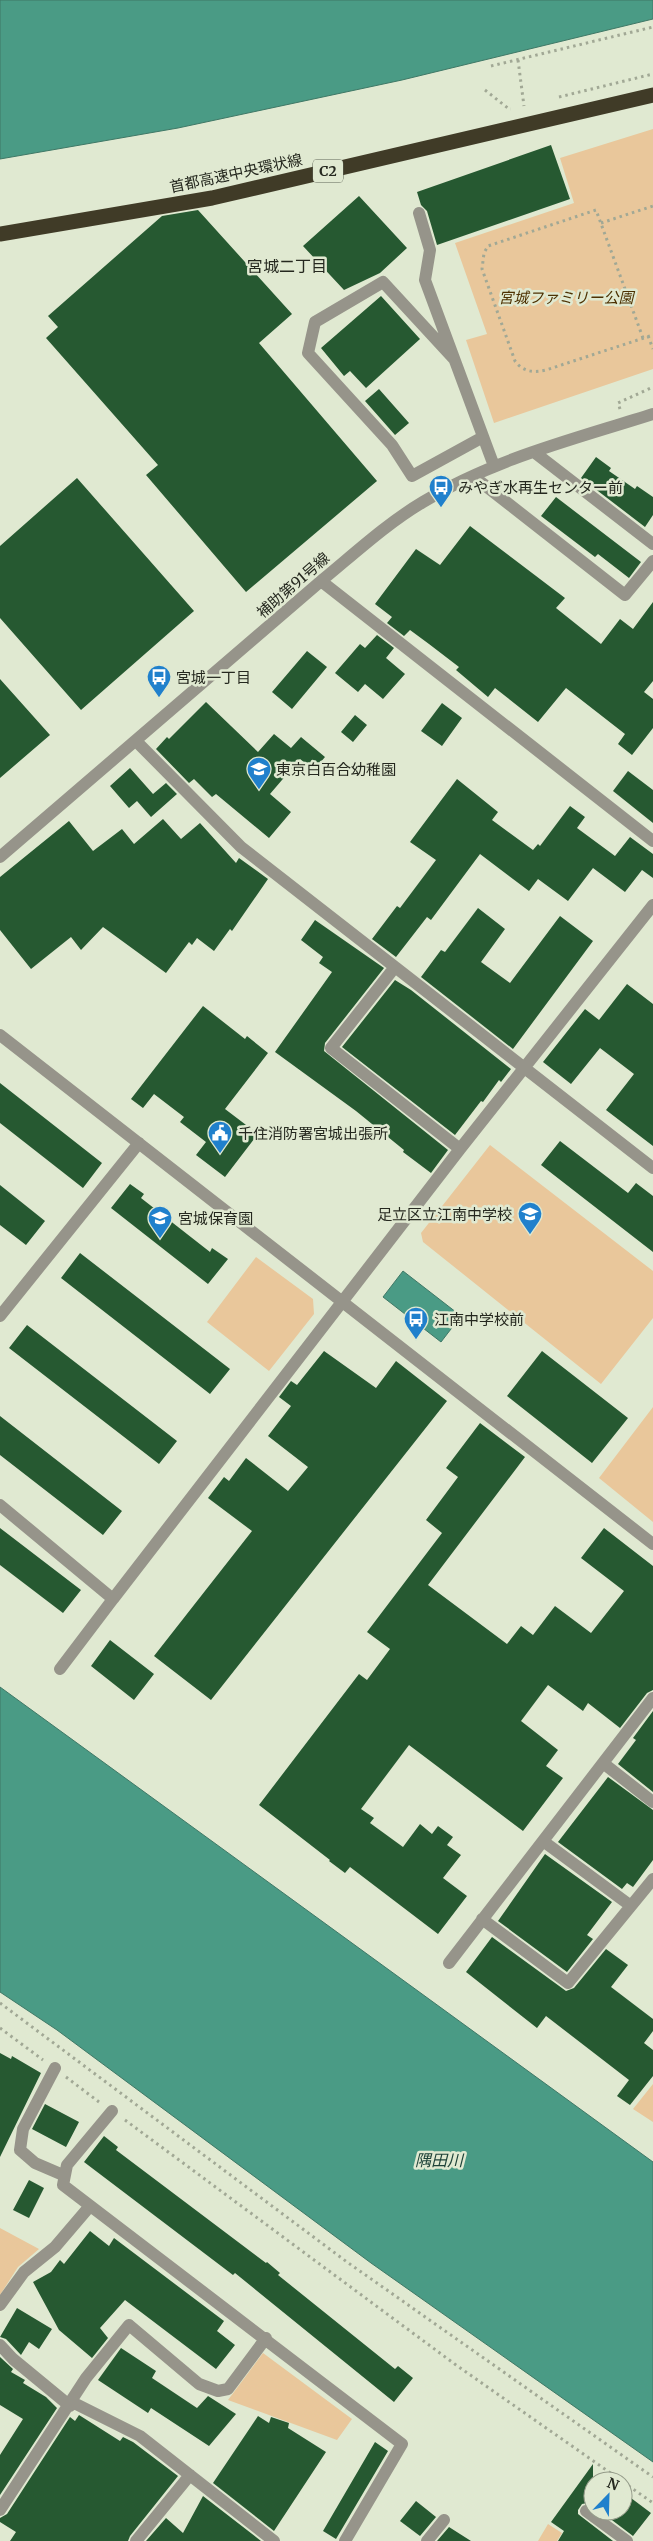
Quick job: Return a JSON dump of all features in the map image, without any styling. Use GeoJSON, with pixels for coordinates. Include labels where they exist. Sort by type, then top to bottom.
{"type":"FeatureCollection","features":[{"type":"Feature","properties":{"kind":"highway","name":"首都高速中央環状線"},"geometry":{"type":"LineString","coordinates":[[0,226],[211,189],[653,87]]}},
{"type":"Feature","properties":{"kind":"highway","name":"首都高速中央環状線"},"geometry":{"type":"LineString","coordinates":[[0,234],[212,198],[653,95]]}},
{"type":"Feature","properties":{"kind":"street"},"geometry":{"type":"LineString","coordinates":[[419,213],[430,250],[425,280],[494,466]]}},
{"type":"Feature","properties":{"kind":"street"},"geometry":{"type":"LineString","coordinates":[[454,359],[384,282],[315,322],[308,353],[392,445],[412,476],[483,437]]}},
{"type":"Feature","properties":{"kind":"street","name":"補助第91号線"},"geometry":{"type":"LineString","coordinates":[[0,857],[322,581],[409,511],[494,466],[653,414]]}},
{"type":"Feature","properties":{"kind":"street"},"geometry":{"type":"LineString","coordinates":[[534,452],[653,544]]}},
{"type":"Feature","properties":{"kind":"street"},"geometry":{"type":"LineString","coordinates":[[473,476],[625,595],[653,561]]}},
{"type":"Feature","properties":{"kind":"street"},"geometry":{"type":"LineString","coordinates":[[322,581],[653,841]]}},
{"type":"Feature","properties":{"kind":"street"},"geometry":{"type":"LineString","coordinates":[[136,741],[241,847],[653,1168]]}},
{"type":"Feature","properties":{"kind":"street"},"geometry":{"type":"LineString","coordinates":[[60,1668],[523,1068],[653,905]]}},
{"type":"Feature","properties":{"kind":"street"},"geometry":{"type":"LineString","coordinates":[[395,967],[331,1048],[460,1150]]}},
{"type":"Feature","properties":{"kind":"street"},"geometry":{"type":"LineString","coordinates":[[0,1035],[653,1544]]}},
{"type":"Feature","properties":{"kind":"street"},"geometry":{"type":"LineString","coordinates":[[0,1316],[139,1143]]}},
{"type":"Feature","properties":{"kind":"street"},"geometry":{"type":"LineString","coordinates":[[0,1506],[114,1599]]}},
{"type":"Feature","properties":{"kind":"street"},"geometry":{"type":"LineString","coordinates":[[449,1963],[653,1698]]}},
{"type":"Feature","properties":{"kind":"street"},"geometry":{"type":"LineString","coordinates":[[603,1763],[653,1802]]}},
{"type":"Feature","properties":{"kind":"street"},"geometry":{"type":"LineString","coordinates":[[543,1841],[631,1906]]}},
{"type":"Feature","properties":{"kind":"street"},"geometry":{"type":"LineString","coordinates":[[482,1919],[568,1983],[653,1879]]}},
{"type":"Feature","properties":{"kind":"street"},"geometry":{"type":"LineString","coordinates":[[55,2068],[23,2129],[20,2150],[35,2163],[63,2176]]}},
{"type":"Feature","properties":{"kind":"street"},"geometry":{"type":"LineString","coordinates":[[112,2111],[66,2165],[63,2185],[266,2338],[402,2444],[345,2541]]}},
{"type":"Feature","properties":{"kind":"street"},"geometry":{"type":"LineString","coordinates":[[0,2305],[24,2272],[55,2248],[90,2206]]}},
{"type":"Feature","properties":{"kind":"street"},"geometry":{"type":"LineString","coordinates":[[0,2510],[103,2354],[129,2325],[199,2384],[218,2391],[228,2388],[266,2338]]}},
{"type":"Feature","properties":{"kind":"street"},"geometry":{"type":"LineString","coordinates":[[0,2345],[14,2359],[71,2404],[140,2436],[274,2541]]}},
{"type":"Feature","properties":{"kind":"street"},"geometry":{"type":"LineString","coordinates":[[136,2541],[190,2475]]}},
{"type":"Feature","properties":{"kind":"street"},"geometry":{"type":"LineString","coordinates":[[427,2541],[444,2520]]}},
{"type":"Feature","properties":{"kind":"street"},"geometry":{"type":"LineString","coordinates":[[600,2521],[627,2541]]}},
{"type":"Feature","properties":{"kind":"path"},"geometry":{"type":"LineString","coordinates":[[491,66],[653,27]]}},
{"type":"Feature","properties":{"kind":"path"},"geometry":{"type":"LineString","coordinates":[[518,60],[524,106]]}},
{"type":"Feature","properties":{"kind":"path"},"geometry":{"type":"LineString","coordinates":[[552,99],[653,74]]}},
{"type":"Feature","properties":{"kind":"path"},"geometry":{"type":"LineString","coordinates":[[485,90],[509,109],[533,103]]}},
{"type":"Feature","properties":{"kind":"path"},"geometry":{"type":"LineString","coordinates":[[601,223],[653,206]]}},
{"type":"Feature","properties":{"kind":"path"},"geometry":{"type":"LineString","coordinates":[[643,338],[596,210],[488,246],[484,253],[482,269],[515,361],[520,367],[529,371],[546,370],[653,335]]}},
{"type":"Feature","properties":{"kind":"path"},"geometry":{"type":"LineString","coordinates":[[648,336],[653,349]]}},
{"type":"Feature","properties":{"kind":"path"},"geometry":{"type":"LineString","coordinates":[[621,410],[618,403],[653,387]]}},
{"type":"Feature","properties":{"kind":"path"},"geometry":{"type":"LineString","coordinates":[[0,2003],[347,2262],[653,2477]]}},
{"type":"Feature","properties":{"kind":"path"},"geometry":{"type":"LineString","coordinates":[[0,2028],[456,2365],[608,2471]]}},
{"type":"Feature","properties":{"kind":"path"},"geometry":{"type":"LineString","coordinates":[[633,2489],[653,2503]]}},
{"type":"Feature","properties":{"kind":"green space","name":"宮城ファミリー公園"},"geometry":{"type":"Polygon","coordinates":[[[653,129],[653,369],[494,423],[466,340],[487,334],[455,243],[574,203],[560,158],[653,129]]]}},
{"type":"Feature","properties":{"kind":"green space"},"geometry":{"type":"Polygon","coordinates":[[[490,1145],[653,1271],[653,1318],[601,1384],[423,1242],[421,1233],[490,1145]]]}},
{"type":"Feature","properties":{"kind":"green space"},"geometry":{"type":"Polygon","coordinates":[[[256,1257],[313,1299],[314,1314],[269,1371],[207,1322],[256,1257]]]}},
{"type":"Feature","properties":{"kind":"green space"},"geometry":{"type":"Polygon","coordinates":[[[653,1407],[653,1522],[599,1478],[653,1407]]]}},
{"type":"Feature","properties":{"kind":"green space"},"geometry":{"type":"Polygon","coordinates":[[[653,2084],[653,2122],[633,2109],[653,2084]]]}},
{"type":"Feature","properties":{"kind":"green space"},"geometry":{"type":"Polygon","coordinates":[[[0,2228],[39,2249],[18,2267],[0,2295],[0,2228]]]}},
{"type":"Feature","properties":{"kind":"green space"},"geometry":{"type":"Polygon","coordinates":[[[263,2353],[352,2419],[337,2440],[228,2400],[263,2353]]]}},
{"type":"Feature","properties":{"kind":"green space"},"geometry":{"type":"Polygon","coordinates":[[[548,2524],[562,2533],[557,2541],[538,2541],[548,2524]]]}},
{"type":"Feature","properties":{"kind":"water"},"geometry":{"type":"Polygon","coordinates":[[[0,0],[653,0],[653,19],[402,80],[178,128],[0,159],[0,0]]]}},
{"type":"Feature","properties":{"kind":"water"},"geometry":{"type":"Polygon","coordinates":[[[403,1271],[461,1316],[441,1342],[383,1297],[403,1271]]]}},
{"type":"Feature","properties":{"kind":"water","name":"隅田川"},"geometry":{"type":"Polygon","coordinates":[[[0,1687],[653,2162],[653,2462],[371,2263],[57,2030],[0,1992],[0,1687]]]}},
{"type":"Feature","properties":{"kind":"building"},"geometry":{"type":"Polygon","coordinates":[[[551,145],[570,199],[437,245],[427,211],[421,205],[417,192],[551,145]]]}},
{"type":"Feature","properties":{"kind":"building"},"geometry":{"type":"Polygon","coordinates":[[[359,196],[407,248],[380,273],[344,290],[303,246],[359,196]]]}},
{"type":"Feature","properties":{"kind":"building"},"geometry":{"type":"Polygon","coordinates":[[[198,210],[292,314],[259,343],[377,481],[246,592],[146,475],[158,465],[46,338],[58,327],[48,316],[162,216],[198,210]]]}},
{"type":"Feature","properties":{"kind":"building"},"geometry":{"type":"Polygon","coordinates":[[[381,296],[420,339],[366,388],[350,371],[344,376],[321,348],[381,296]]]}},
{"type":"Feature","properties":{"kind":"building"},"geometry":{"type":"Polygon","coordinates":[[[379,389],[409,423],[395,435],[365,401],[379,389]]]}},
{"type":"Feature","properties":{"kind":"building"},"geometry":{"type":"Polygon","coordinates":[[[596,457],[611,468],[609,471],[635,489],[637,486],[653,497],[653,515],[645,527],[581,478],[596,457]]]}},
{"type":"Feature","properties":{"kind":"building"},"geometry":{"type":"Polygon","coordinates":[[[77,478],[194,611],[81,710],[0,618],[0,546],[77,478]]]}},
{"type":"Feature","properties":{"kind":"building"},"geometry":{"type":"Polygon","coordinates":[[[556,497],[641,562],[629,578],[598,554],[595,557],[541,516],[556,497]]]}},
{"type":"Feature","properties":{"kind":"building"},"geometry":{"type":"Polygon","coordinates":[[[470,526],[565,598],[556,608],[601,644],[620,619],[633,629],[653,602],[653,681],[644,692],[653,699],[653,728],[632,755],[618,744],[625,734],[566,688],[538,722],[495,688],[488,697],[456,670],[459,667],[410,630],[404,636],[387,623],[392,617],[375,604],[416,549],[440,565],[470,526]]]}},
{"type":"Feature","properties":{"kind":"building"},"geometry":{"type":"Polygon","coordinates":[[[377,635],[394,648],[386,658],[405,674],[383,699],[365,684],[358,692],[335,673],[360,644],[365,648],[377,635]]]}},
{"type":"Feature","properties":{"kind":"building"},"geometry":{"type":"Polygon","coordinates":[[[307,651],[327,667],[292,709],[272,692],[307,651]]]}},
{"type":"Feature","properties":{"kind":"building"},"geometry":{"type":"Polygon","coordinates":[[[0,679],[50,735],[0,778],[0,679]]]}},
{"type":"Feature","properties":{"kind":"building"},"geometry":{"type":"Polygon","coordinates":[[[206,702],[258,752],[274,734],[291,748],[301,737],[325,757],[314,770],[300,759],[270,794],[291,812],[269,838],[216,794],[212,797],[194,779],[189,783],[156,749],[167,737],[169,739],[206,702]]]}},
{"type":"Feature","properties":{"kind":"building"},"geometry":{"type":"Polygon","coordinates":[[[442,703],[462,718],[442,746],[421,731],[442,703]]]}},
{"type":"Feature","properties":{"kind":"building"},"geometry":{"type":"Polygon","coordinates":[[[355,715],[367,725],[353,742],[341,732],[355,715]]]}},
{"type":"Feature","properties":{"kind":"building"},"geometry":{"type":"Polygon","coordinates":[[[130,768],[153,794],[166,783],[177,794],[151,817],[137,801],[129,808],[110,786],[130,768]]]}},
{"type":"Feature","properties":{"kind":"building"},"geometry":{"type":"Polygon","coordinates":[[[628,771],[653,790],[653,823],[613,791],[628,771]]]}},
{"type":"Feature","properties":{"kind":"building"},"geometry":{"type":"Polygon","coordinates":[[[457,779],[498,812],[492,820],[533,850],[538,844],[540,846],[570,806],[585,817],[577,828],[615,856],[630,837],[653,854],[653,878],[642,870],[625,892],[593,868],[568,901],[538,879],[529,891],[480,854],[431,920],[427,917],[396,957],[372,939],[397,906],[400,908],[436,860],[410,842],[457,779]]]}},
{"type":"Feature","properties":{"kind":"building"},"geometry":{"type":"Polygon","coordinates":[[[163,819],[181,839],[200,823],[236,863],[239,858],[268,879],[232,931],[230,929],[214,951],[197,938],[192,945],[189,942],[166,973],[103,927],[81,950],[71,937],[31,969],[0,930],[0,877],[69,821],[93,851],[122,829],[134,844],[163,819]]]}},
{"type":"Feature","properties":{"kind":"building"},"geometry":{"type":"Polygon","coordinates":[[[478,908],[505,929],[481,962],[510,983],[560,916],[593,941],[513,1049],[421,977],[441,950],[445,952],[478,908]]]}},
{"type":"Feature","properties":{"kind":"building"},"geometry":{"type":"Polygon","coordinates":[[[315,920],[384,968],[325,1043],[324,1051],[448,1150],[431,1173],[403,1152],[404,1150],[356,1111],[275,1052],[332,972],[319,963],[323,957],[301,940],[315,920]]]}},
{"type":"Feature","properties":{"kind":"building"},"geometry":{"type":"Polygon","coordinates":[[[395,980],[411,990],[511,1069],[501,1082],[499,1080],[483,1102],[481,1101],[455,1135],[342,1047],[395,980]]]}},
{"type":"Feature","properties":{"kind":"building"},"geometry":{"type":"Polygon","coordinates":[[[627,984],[653,1004],[653,1146],[606,1110],[634,1074],[600,1048],[571,1084],[543,1062],[585,1009],[599,1020],[627,984]]]}},
{"type":"Feature","properties":{"kind":"building"},"geometry":{"type":"Polygon","coordinates":[[[203,1006],[245,1039],[247,1036],[268,1053],[225,1109],[258,1134],[225,1177],[196,1155],[206,1142],[180,1122],[184,1117],[154,1094],[143,1108],[131,1099],[203,1006]]]}},
{"type":"Feature","properties":{"kind":"building"},"geometry":{"type":"Polygon","coordinates":[[[0,1083],[102,1163],[83,1188],[0,1123],[0,1083]]]}},
{"type":"Feature","properties":{"kind":"building"},"geometry":{"type":"Polygon","coordinates":[[[560,1141],[628,1193],[636,1183],[653,1196],[653,1252],[541,1165],[560,1141]]]}},
{"type":"Feature","properties":{"kind":"building"},"geometry":{"type":"Polygon","coordinates":[[[130,1184],[144,1194],[141,1198],[210,1252],[212,1248],[228,1259],[208,1284],[111,1208],[130,1184]]]}},
{"type":"Feature","properties":{"kind":"building"},"geometry":{"type":"Polygon","coordinates":[[[0,1185],[45,1221],[26,1245],[0,1225],[0,1185]]]}},
{"type":"Feature","properties":{"kind":"building"},"geometry":{"type":"Polygon","coordinates":[[[80,1253],[230,1369],[210,1394],[61,1278],[80,1253]]]}},
{"type":"Feature","properties":{"kind":"building"},"geometry":{"type":"Polygon","coordinates":[[[27,1325],[177,1441],[159,1464],[9,1348],[27,1325]]]}},
{"type":"Feature","properties":{"kind":"building"},"geometry":{"type":"Polygon","coordinates":[[[324,1351],[376,1388],[396,1361],[447,1401],[211,1700],[154,1656],[252,1531],[208,1498],[224,1477],[229,1481],[246,1458],[288,1491],[308,1467],[268,1436],[291,1406],[279,1397],[291,1381],[297,1385],[324,1351]]]}},
{"type":"Feature","properties":{"kind":"building"},"geometry":{"type":"Polygon","coordinates":[[[542,1351],[628,1418],[592,1463],[507,1396],[542,1351]]]}},
{"type":"Feature","properties":{"kind":"building"},"geometry":{"type":"Polygon","coordinates":[[[0,1416],[122,1511],[103,1535],[0,1455],[0,1416]]]}},
{"type":"Feature","properties":{"kind":"building"},"geometry":{"type":"Polygon","coordinates":[[[480,1423],[525,1457],[428,1585],[507,1644],[521,1626],[533,1635],[555,1606],[591,1633],[624,1591],[581,1558],[604,1528],[653,1566],[653,1690],[647,1693],[620,1728],[588,1703],[583,1711],[548,1685],[521,1721],[558,1750],[546,1766],[563,1778],[523,1831],[409,1745],[361,1809],[374,1818],[370,1823],[403,1847],[420,1824],[432,1834],[438,1826],[453,1837],[447,1845],[461,1855],[443,1878],[467,1896],[438,1934],[350,1867],[345,1873],[259,1805],[359,1674],[367,1680],[390,1649],[367,1632],[442,1533],[426,1520],[458,1477],[446,1468],[480,1423]]]}},
{"type":"Feature","properties":{"kind":"building"},"geometry":{"type":"Polygon","coordinates":[[[0,1528],[81,1590],[63,1613],[0,1565],[0,1528]]]}},
{"type":"Feature","properties":{"kind":"building"},"geometry":{"type":"Polygon","coordinates":[[[110,1640],[154,1674],[134,1700],[91,1666],[110,1640]]]}},
{"type":"Feature","properties":{"kind":"building"},"geometry":{"type":"Polygon","coordinates":[[[653,1711],[653,1792],[618,1764],[636,1740],[633,1738],[653,1711]]]}},
{"type":"Feature","properties":{"kind":"building"},"geometry":{"type":"Polygon","coordinates":[[[608,1777],[653,1810],[653,1860],[633,1887],[627,1883],[622,1889],[558,1842],[608,1777]]]}},
{"type":"Feature","properties":{"kind":"building"},"geometry":{"type":"Polygon","coordinates":[[[545,1854],[612,1902],[587,1935],[593,1939],[567,1972],[498,1921],[545,1854]]]}},
{"type":"Feature","properties":{"kind":"building"},"geometry":{"type":"Polygon","coordinates":[[[492,1937],[566,1991],[574,1988],[606,1949],[628,1965],[611,1987],[653,2019],[653,2031],[644,2043],[653,2050],[653,2076],[630,2105],[617,2096],[629,2080],[546,2016],[537,2028],[466,1972],[492,1937]]]}},
{"type":"Feature","properties":{"kind":"building"},"geometry":{"type":"Polygon","coordinates":[[[0,2053],[11,2059],[12,2056],[41,2073],[0,2157],[0,2053]]]}},
{"type":"Feature","properties":{"kind":"building"},"geometry":{"type":"Polygon","coordinates":[[[45,2104],[79,2122],[66,2147],[32,2129],[45,2104]]]}},
{"type":"Feature","properties":{"kind":"building"},"geometry":{"type":"Polygon","coordinates":[[[104,2136],[118,2147],[116,2150],[267,2262],[280,2273],[278,2275],[395,2369],[398,2366],[413,2378],[394,2402],[235,2273],[233,2275],[84,2162],[104,2136]]]}},
{"type":"Feature","properties":{"kind":"building"},"geometry":{"type":"Polygon","coordinates":[[[29,2180],[44,2188],[29,2218],[13,2210],[29,2180]]]}},
{"type":"Feature","properties":{"kind":"building"},"geometry":{"type":"Polygon","coordinates":[[[90,2231],[109,2246],[114,2238],[224,2321],[217,2331],[235,2345],[216,2369],[125,2300],[100,2328],[108,2338],[92,2358],[59,2330],[33,2282],[51,2272],[60,2260],[64,2264],[90,2231]]]}},
{"type":"Feature","properties":{"kind":"building"},"geometry":{"type":"Polygon","coordinates":[[[17,2308],[52,2329],[39,2349],[29,2342],[21,2355],[6,2339],[0,2337],[17,2308]]]}},
{"type":"Feature","properties":{"kind":"building"},"geometry":{"type":"Polygon","coordinates":[[[121,2348],[156,2371],[152,2378],[197,2408],[208,2396],[236,2414],[209,2446],[151,2408],[148,2413],[98,2380],[121,2348]]]}},
{"type":"Feature","properties":{"kind":"building"},"geometry":{"type":"Polygon","coordinates":[[[0,2357],[13,2369],[11,2372],[25,2380],[23,2383],[46,2397],[57,2408],[0,2495],[0,2455],[23,2419],[0,2405],[0,2357]]]}},
{"type":"Feature","properties":{"kind":"building"},"geometry":{"type":"Polygon","coordinates":[[[79,2415],[120,2441],[123,2437],[133,2442],[178,2476],[128,2541],[10,2541],[16,2532],[0,2522],[0,2518],[7,2514],[70,2417],[75,2421],[79,2415]]]}},
{"type":"Feature","properties":{"kind":"building"},"geometry":{"type":"Polygon","coordinates":[[[258,2416],[269,2423],[271,2417],[289,2423],[288,2428],[326,2452],[274,2531],[213,2483],[258,2416]]]}},
{"type":"Feature","properties":{"kind":"building"},"geometry":{"type":"Polygon","coordinates":[[[375,2442],[388,2451],[336,2539],[323,2531],[375,2442]]]}},
{"type":"Feature","properties":{"kind":"building"},"geometry":{"type":"Polygon","coordinates":[[[593,2464],[593,2471],[588,2471],[593,2464]]]}},
{"type":"Feature","properties":{"kind":"building"},"geometry":{"type":"Polygon","coordinates":[[[583,2478],[583,2504],[578,2510],[578,2514],[583,2518],[583,2521],[587,2521],[613,2541],[558,2541],[564,2531],[551,2522],[583,2478]]]}},
{"type":"Feature","properties":{"kind":"building"},"geometry":{"type":"Polygon","coordinates":[[[203,2496],[261,2541],[146,2541],[166,2518],[183,2533],[203,2496]]]}},
{"type":"Feature","properties":{"kind":"building"},"geometry":{"type":"Polygon","coordinates":[[[633,2500],[651,2513],[633,2536],[613,2521],[633,2521],[633,2500]]]}},
{"type":"Feature","properties":{"kind":"building"},"geometry":{"type":"Polygon","coordinates":[[[416,2501],[436,2517],[420,2536],[400,2521],[416,2501]]]}},
{"type":"Feature","properties":{"kind":"building"},"geometry":{"type":"Polygon","coordinates":[[[449,2527],[471,2541],[437,2541],[449,2527]]]}},
{"type":"Feature","properties":{"kind":"place","name":"みやぎ水再生センター前"},"geometry":{"type":"Point","coordinates":[441,508]}},
{"type":"Feature","properties":{"kind":"place","name":"宮城一丁目"},"geometry":{"type":"Point","coordinates":[159,698]}},
{"type":"Feature","properties":{"kind":"place","name":"東京白百合幼稚園"},"geometry":{"type":"Point","coordinates":[259,790]}},
{"type":"Feature","properties":{"kind":"place","name":"千住消防署宮城出張所"},"geometry":{"type":"Point","coordinates":[220,1154]}},
{"type":"Feature","properties":{"kind":"place","name":"足立区立江南中学校"},"geometry":{"type":"Point","coordinates":[530,1235]}},
{"type":"Feature","properties":{"kind":"place","name":"宮城保育園"},"geometry":{"type":"Point","coordinates":[160,1239]}},
{"type":"Feature","properties":{"kind":"place","name":"江南中学校前"},"geometry":{"type":"Point","coordinates":[416,1340]}},
{"type":"Feature","properties":{"kind":"district","name":"宮城二丁目"},"geometry":{"type":"Point","coordinates":[287,266]}}]}
